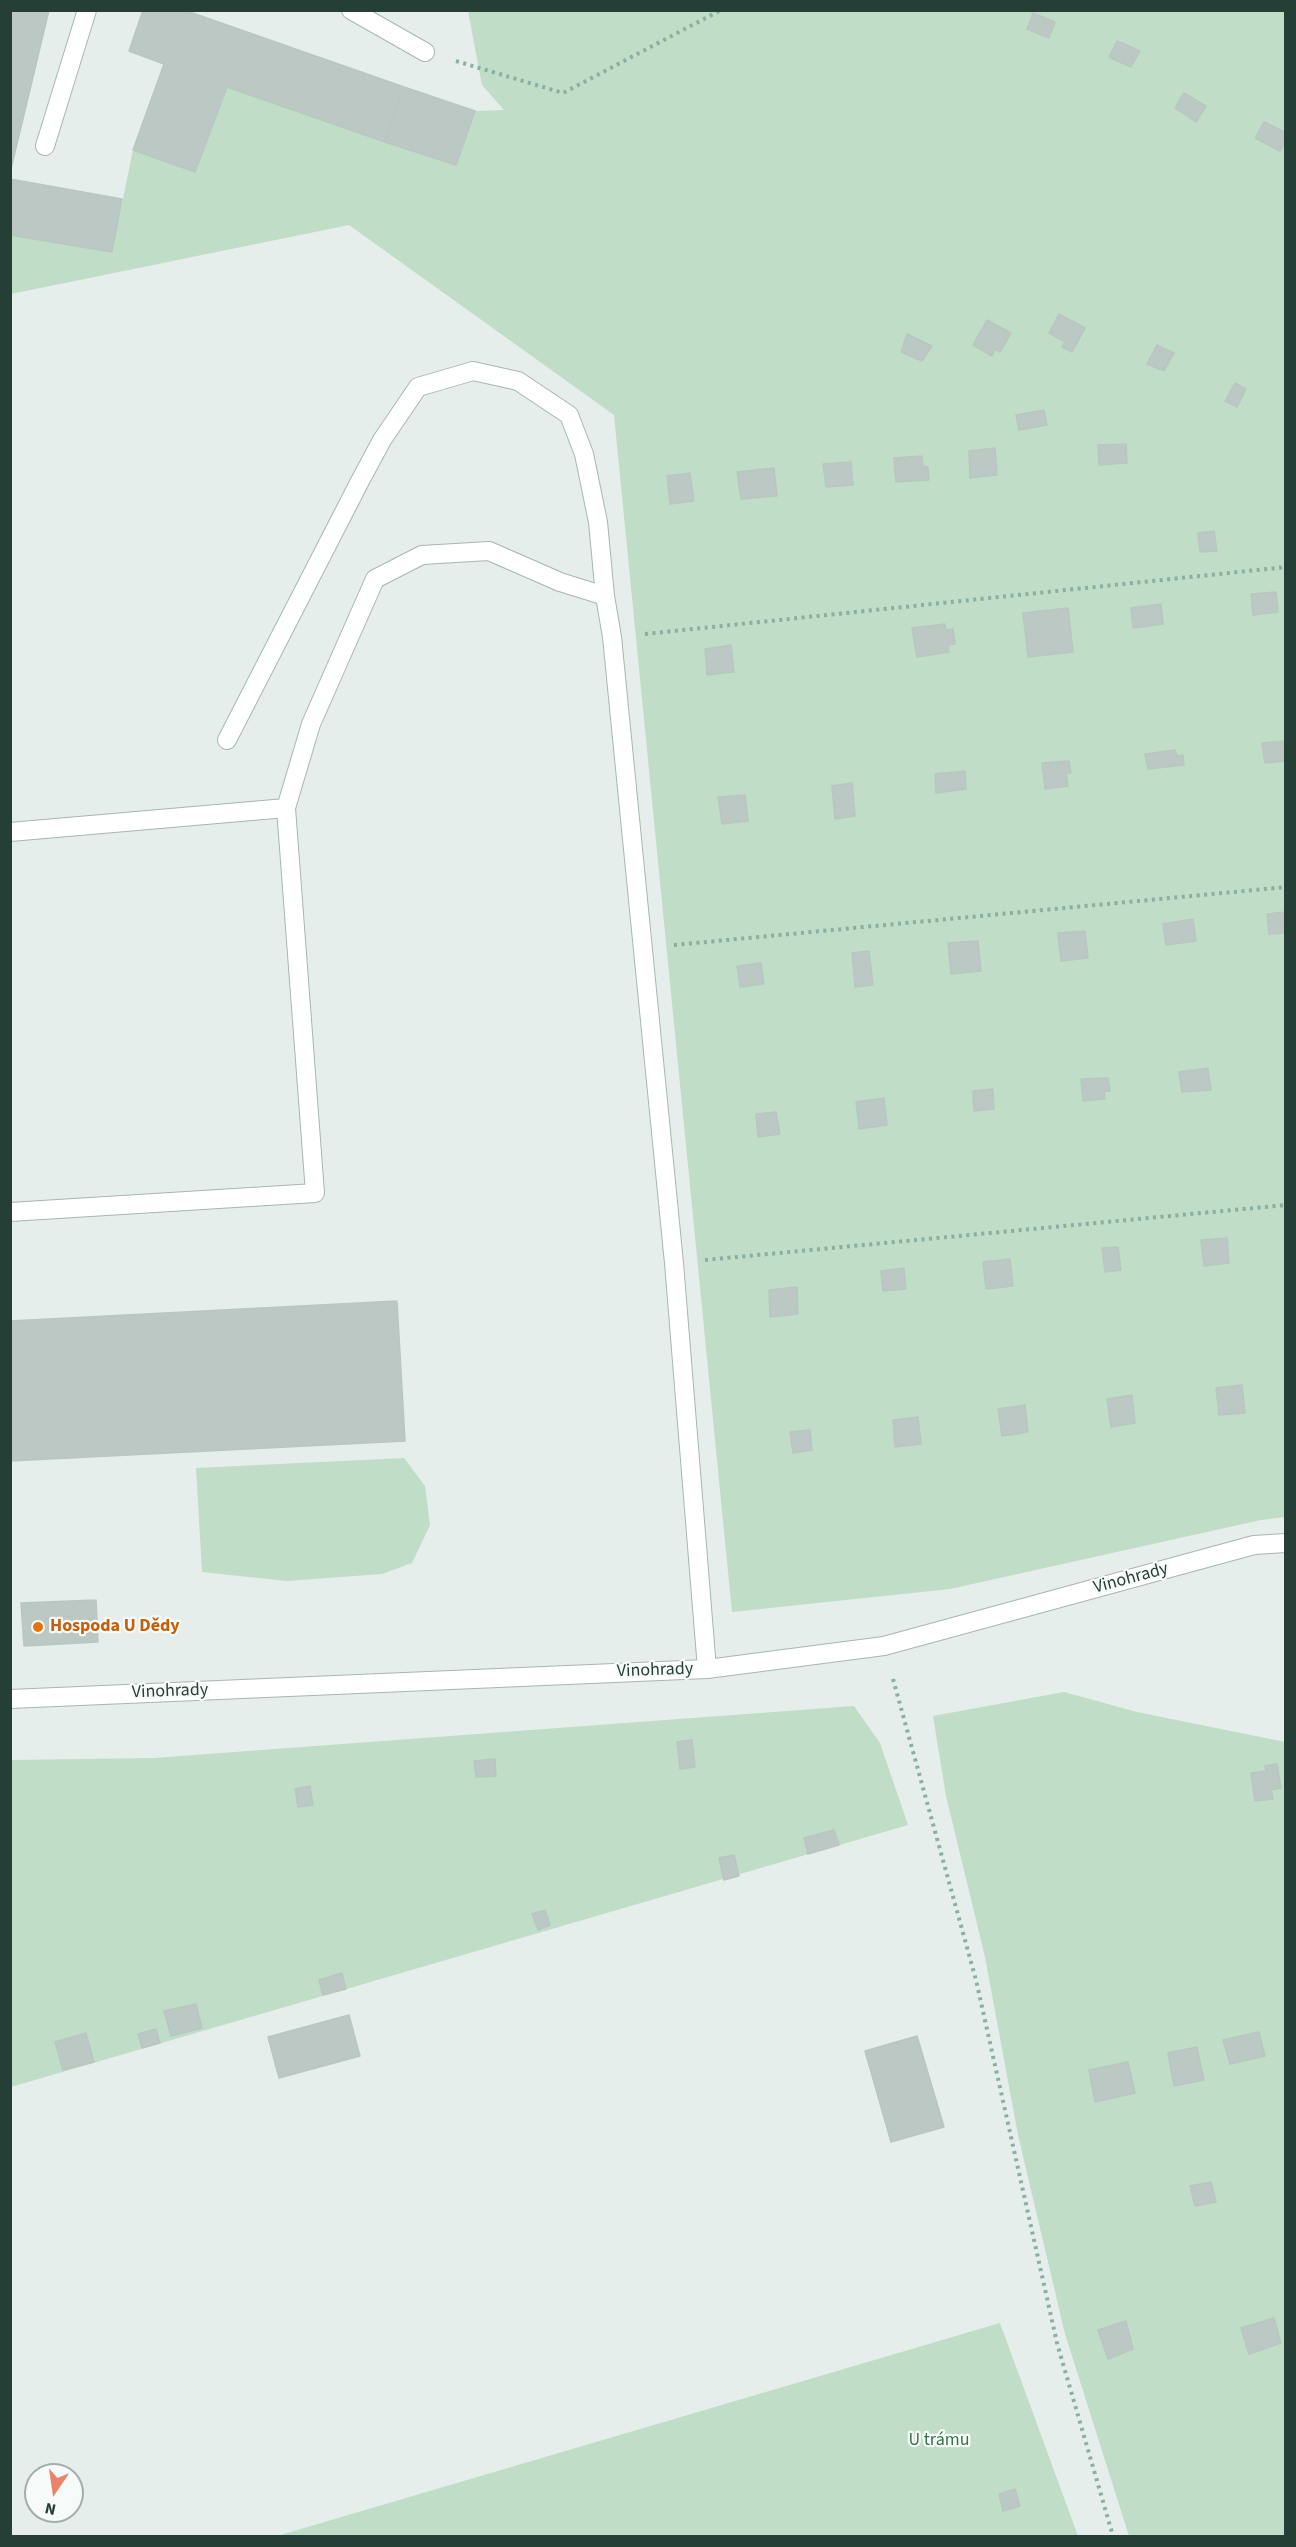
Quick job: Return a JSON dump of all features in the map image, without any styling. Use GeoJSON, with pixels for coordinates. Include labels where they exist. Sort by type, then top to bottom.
{"type":"FeatureCollection","features":[{"type":"Feature","properties":{"kind":"street"},"geometry":{"type":"LineString","coordinates":[[45,146],[87,10]]}},
{"type":"Feature","properties":{"kind":"street"},"geometry":{"type":"LineString","coordinates":[[351,10],[425,52]]}},
{"type":"Feature","properties":{"kind":"street"},"geometry":{"type":"LineString","coordinates":[[227,740],[382,440],[418,387],[473,371],[518,381],[569,415],[584,454],[593,500],[612,637],[674,1263],[707,1669]]}},
{"type":"Feature","properties":{"kind":"street"},"geometry":{"type":"LineString","coordinates":[[10,1212],[315,1193],[286,808],[311,724],[375,579],[422,555],[489,551],[560,582],[605,596]]}},
{"type":"Feature","properties":{"kind":"street"},"geometry":{"type":"LineString","coordinates":[[10,832],[286,808]]}},
{"type":"Feature","properties":{"kind":"street","name":"Vinohrady"},"geometry":{"type":"LineString","coordinates":[[10,1699],[707,1669],[884,1646],[1254,1545],[1286,1543]]}},
{"type":"Feature","properties":{"kind":"path"},"geometry":{"type":"LineString","coordinates":[[425,52],[563,93],[722,10]]}},
{"type":"Feature","properties":{"kind":"path"},"geometry":{"type":"LineString","coordinates":[[612,637],[1286,567]]}},
{"type":"Feature","properties":{"kind":"path"},"geometry":{"type":"LineString","coordinates":[[643,948],[1286,886]]}},
{"type":"Feature","properties":{"kind":"path"},"geometry":{"type":"LineString","coordinates":[[674,1263],[1286,1205]]}},
{"type":"Feature","properties":{"kind":"path"},"geometry":{"type":"LineString","coordinates":[[884,1646],[976,1980],[1057,2343],[1113,2536]]}},
{"type":"Feature","properties":{"kind":"green space"},"geometry":{"type":"Polygon","coordinates":[[[468,11],[1285,11],[1285,1517],[1261,1520],[950,1589],[732,1612],[614,415],[349,225],[11,294],[10,235],[112,252],[133,150],[195,172],[227,87],[456,165],[475,111],[504,110],[482,85],[468,11]]]}},
{"type":"Feature","properties":{"kind":"green space"},"geometry":{"type":"Polygon","coordinates":[[[404,1458],[425,1486],[430,1525],[412,1563],[382,1574],[287,1581],[202,1572],[196,1468],[404,1458]]]}},
{"type":"Feature","properties":{"kind":"green space"},"geometry":{"type":"Polygon","coordinates":[[[1064,1692],[1137,1712],[1285,1742],[1285,2536],[1129,2536],[1065,2334],[1018,2135],[985,1957],[946,1796],[933,1716],[1064,1692]]]}},
{"type":"Feature","properties":{"kind":"green space"},"geometry":{"type":"Polygon","coordinates":[[[854,1706],[880,1743],[908,1825],[11,2087],[11,1760],[154,1758],[854,1706]]]}},
{"type":"Feature","properties":{"kind":"green space","name":"U trámu"},"geometry":{"type":"Polygon","coordinates":[[[1000,2323],[1078,2536],[277,2536],[1000,2323]]]}},
{"type":"Feature","properties":{"kind":"building"},"geometry":{"type":"Polygon","coordinates":[[[10,10],[49,10],[10,173],[10,10]]]}},
{"type":"Feature","properties":{"kind":"building"},"geometry":{"type":"Polygon","coordinates":[[[143,10],[184,10],[404,87],[385,142],[227,87],[195,172],[133,150],[164,64],[129,51],[143,10]]]}},
{"type":"Feature","properties":{"kind":"building"},"geometry":{"type":"Polygon","coordinates":[[[1033,13],[1055,22],[1049,38],[1027,29],[1033,13]]]}},
{"type":"Feature","properties":{"kind":"building"},"geometry":{"type":"Polygon","coordinates":[[[1117,41],[1140,51],[1131,67],[1109,57],[1117,41]]]}},
{"type":"Feature","properties":{"kind":"building"},"geometry":{"type":"Polygon","coordinates":[[[404,87],[475,111],[456,165],[385,142],[404,87]]]}},
{"type":"Feature","properties":{"kind":"building"},"geometry":{"type":"Polygon","coordinates":[[[1184,93],[1206,106],[1196,122],[1175,108],[1184,93]]]}},
{"type":"Feature","properties":{"kind":"building"},"geometry":{"type":"Polygon","coordinates":[[[1264,122],[1286,133],[1286,142],[1280,151],[1255,138],[1264,122]]]}},
{"type":"Feature","properties":{"kind":"building"},"geometry":{"type":"Polygon","coordinates":[[[10,179],[122,199],[112,252],[10,235],[10,179]]]}},
{"type":"Feature","properties":{"kind":"building"},"geometry":{"type":"Polygon","coordinates":[[[1059,314],[1085,328],[1072,352],[1062,347],[1065,342],[1049,333],[1059,314]]]}},
{"type":"Feature","properties":{"kind":"building"},"geometry":{"type":"Polygon","coordinates":[[[987,320],[1011,333],[1000,352],[995,349],[992,356],[973,345],[987,320]]]}},
{"type":"Feature","properties":{"kind":"building"},"geometry":{"type":"Polygon","coordinates":[[[907,334],[932,346],[922,361],[901,352],[907,334]]]}},
{"type":"Feature","properties":{"kind":"building"},"geometry":{"type":"Polygon","coordinates":[[[1157,345],[1174,353],[1164,371],[1147,364],[1157,345]]]}},
{"type":"Feature","properties":{"kind":"building"},"geometry":{"type":"Polygon","coordinates":[[[1235,383],[1246,389],[1237,407],[1225,401],[1235,383]]]}},
{"type":"Feature","properties":{"kind":"building"},"geometry":{"type":"Polygon","coordinates":[[[1044,410],[1047,425],[1019,430],[1016,415],[1044,410]]]}},
{"type":"Feature","properties":{"kind":"building"},"geometry":{"type":"Polygon","coordinates":[[[1126,444],[1127,463],[1099,465],[1098,445],[1126,444]]]}},
{"type":"Feature","properties":{"kind":"building"},"geometry":{"type":"Polygon","coordinates":[[[995,448],[997,475],[970,478],[969,451],[995,448]]]}},
{"type":"Feature","properties":{"kind":"building"},"geometry":{"type":"Polygon","coordinates":[[[922,456],[923,466],[928,467],[929,480],[896,482],[894,458],[922,456]]]}},
{"type":"Feature","properties":{"kind":"building"},"geometry":{"type":"Polygon","coordinates":[[[851,462],[853,485],[826,487],[823,464],[851,462]]]}},
{"type":"Feature","properties":{"kind":"building"},"geometry":{"type":"Polygon","coordinates":[[[774,468],[777,496],[741,499],[737,472],[774,468]]]}},
{"type":"Feature","properties":{"kind":"building"},"geometry":{"type":"Polygon","coordinates":[[[690,473],[694,501],[670,504],[667,476],[690,473]]]}},
{"type":"Feature","properties":{"kind":"building"},"geometry":{"type":"Polygon","coordinates":[[[1214,531],[1217,551],[1200,552],[1198,533],[1214,531]]]}},
{"type":"Feature","properties":{"kind":"building"},"geometry":{"type":"Polygon","coordinates":[[[1276,592],[1278,612],[1253,615],[1251,594],[1276,592]]]}},
{"type":"Feature","properties":{"kind":"building"},"geometry":{"type":"Polygon","coordinates":[[[1161,604],[1163,624],[1133,628],[1131,608],[1161,604]]]}},
{"type":"Feature","properties":{"kind":"building"},"geometry":{"type":"Polygon","coordinates":[[[1068,608],[1073,652],[1028,657],[1023,613],[1068,608]]]}},
{"type":"Feature","properties":{"kind":"building"},"geometry":{"type":"Polygon","coordinates":[[[945,624],[946,630],[953,629],[955,644],[948,645],[949,652],[917,657],[912,628],[945,624]]]}},
{"type":"Feature","properties":{"kind":"building"},"geometry":{"type":"Polygon","coordinates":[[[731,645],[734,672],[707,675],[705,649],[731,645]]]}},
{"type":"Feature","properties":{"kind":"building"},"geometry":{"type":"Polygon","coordinates":[[[1286,741],[1286,761],[1265,763],[1262,743],[1286,741]]]}},
{"type":"Feature","properties":{"kind":"building"},"geometry":{"type":"Polygon","coordinates":[[[1175,750],[1177,756],[1183,755],[1184,765],[1148,769],[1145,754],[1175,750]]]}},
{"type":"Feature","properties":{"kind":"building"},"geometry":{"type":"Polygon","coordinates":[[[1069,761],[1071,773],[1066,773],[1068,786],[1045,789],[1042,763],[1069,761]]]}},
{"type":"Feature","properties":{"kind":"building"},"geometry":{"type":"Polygon","coordinates":[[[965,771],[966,789],[936,793],[935,774],[965,771]]]}},
{"type":"Feature","properties":{"kind":"building"},"geometry":{"type":"Polygon","coordinates":[[[852,783],[855,816],[835,819],[832,786],[852,783]]]}},
{"type":"Feature","properties":{"kind":"building"},"geometry":{"type":"Polygon","coordinates":[[[745,795],[748,821],[722,824],[718,797],[745,795]]]}},
{"type":"Feature","properties":{"kind":"building"},"geometry":{"type":"Polygon","coordinates":[[[1286,912],[1286,933],[1269,934],[1267,914],[1286,912]]]}},
{"type":"Feature","properties":{"kind":"building"},"geometry":{"type":"Polygon","coordinates":[[[1193,919],[1196,941],[1166,945],[1163,924],[1193,919]]]}},
{"type":"Feature","properties":{"kind":"building"},"geometry":{"type":"Polygon","coordinates":[[[1085,931],[1088,958],[1061,961],[1058,933],[1085,931]]]}},
{"type":"Feature","properties":{"kind":"building"},"geometry":{"type":"Polygon","coordinates":[[[978,941],[981,971],[951,974],[948,943],[978,941]]]}},
{"type":"Feature","properties":{"kind":"building"},"geometry":{"type":"Polygon","coordinates":[[[869,951],[873,985],[855,987],[852,953],[869,951]]]}},
{"type":"Feature","properties":{"kind":"building"},"geometry":{"type":"Polygon","coordinates":[[[761,963],[764,984],[740,987],[737,966],[761,963]]]}},
{"type":"Feature","properties":{"kind":"building"},"geometry":{"type":"Polygon","coordinates":[[[1208,1068],[1211,1090],[1182,1092],[1179,1072],[1208,1068]]]}},
{"type":"Feature","properties":{"kind":"building"},"geometry":{"type":"Polygon","coordinates":[[[1108,1078],[1110,1091],[1104,1092],[1105,1099],[1083,1101],[1081,1079],[1108,1078]]]}},
{"type":"Feature","properties":{"kind":"building"},"geometry":{"type":"Polygon","coordinates":[[[993,1089],[994,1109],[974,1111],[973,1091],[993,1089]]]}},
{"type":"Feature","properties":{"kind":"building"},"geometry":{"type":"Polygon","coordinates":[[[884,1098],[887,1125],[859,1129],[856,1102],[884,1098]]]}},
{"type":"Feature","properties":{"kind":"building"},"geometry":{"type":"Polygon","coordinates":[[[776,1112],[780,1134],[758,1137],[756,1114],[776,1112]]]}},
{"type":"Feature","properties":{"kind":"building"},"geometry":{"type":"Polygon","coordinates":[[[1227,1238],[1229,1263],[1204,1266],[1201,1240],[1227,1238]]]}},
{"type":"Feature","properties":{"kind":"building"},"geometry":{"type":"Polygon","coordinates":[[[1118,1247],[1121,1270],[1105,1272],[1102,1248],[1118,1247]]]}},
{"type":"Feature","properties":{"kind":"building"},"geometry":{"type":"Polygon","coordinates":[[[1010,1259],[1013,1286],[986,1289],[983,1262],[1010,1259]]]}},
{"type":"Feature","properties":{"kind":"building"},"geometry":{"type":"Polygon","coordinates":[[[904,1268],[906,1289],[883,1291],[881,1271],[904,1268]]]}},
{"type":"Feature","properties":{"kind":"building"},"geometry":{"type":"Polygon","coordinates":[[[797,1287],[798,1314],[770,1317],[769,1290],[797,1287]]]}},
{"type":"Feature","properties":{"kind":"building"},"geometry":{"type":"Polygon","coordinates":[[[397,1301],[405,1441],[10,1461],[10,1321],[397,1301]]]}},
{"type":"Feature","properties":{"kind":"building"},"geometry":{"type":"Polygon","coordinates":[[[1242,1385],[1245,1413],[1219,1415],[1216,1388],[1242,1385]]]}},
{"type":"Feature","properties":{"kind":"building"},"geometry":{"type":"Polygon","coordinates":[[[1132,1395],[1135,1423],[1111,1427],[1107,1399],[1132,1395]]]}},
{"type":"Feature","properties":{"kind":"building"},"geometry":{"type":"Polygon","coordinates":[[[1025,1405],[1028,1432],[1002,1436],[998,1409],[1025,1405]]]}},
{"type":"Feature","properties":{"kind":"building"},"geometry":{"type":"Polygon","coordinates":[[[918,1417],[921,1444],[895,1447],[893,1420],[918,1417]]]}},
{"type":"Feature","properties":{"kind":"building"},"geometry":{"type":"Polygon","coordinates":[[[810,1430],[812,1450],[793,1453],[790,1432],[810,1430]]]}},
{"type":"Feature","properties":{"kind":"building"},"geometry":{"type":"Polygon","coordinates":[[[96,1600],[98,1642],[24,1646],[21,1603],[96,1600]]]}},
{"type":"Feature","properties":{"kind":"building"},"geometry":{"type":"Polygon","coordinates":[[[692,1740],[695,1767],[680,1769],[677,1742],[692,1740]]]}},
{"type":"Feature","properties":{"kind":"building"},"geometry":{"type":"Polygon","coordinates":[[[495,1759],[496,1776],[476,1777],[474,1761],[495,1759]]]}},
{"type":"Feature","properties":{"kind":"building"},"geometry":{"type":"Polygon","coordinates":[[[1277,1764],[1281,1788],[1271,1790],[1273,1799],[1255,1801],[1251,1773],[1266,1771],[1265,1766],[1277,1764]]]}},
{"type":"Feature","properties":{"kind":"building"},"geometry":{"type":"Polygon","coordinates":[[[310,1786],[313,1805],[298,1807],[295,1789],[310,1786]]]}},
{"type":"Feature","properties":{"kind":"building"},"geometry":{"type":"Polygon","coordinates":[[[834,1830],[839,1845],[808,1854],[804,1838],[834,1830]]]}},
{"type":"Feature","properties":{"kind":"building"},"geometry":{"type":"Polygon","coordinates":[[[734,1855],[739,1876],[724,1880],[719,1858],[734,1855]]]}},
{"type":"Feature","properties":{"kind":"building"},"geometry":{"type":"Polygon","coordinates":[[[545,1910],[550,1925],[538,1930],[532,1914],[545,1910]]]}},
{"type":"Feature","properties":{"kind":"building"},"geometry":{"type":"Polygon","coordinates":[[[342,1973],[346,1989],[323,1995],[319,1980],[342,1973]]]}},
{"type":"Feature","properties":{"kind":"building"},"geometry":{"type":"Polygon","coordinates":[[[196,2004],[202,2028],[171,2036],[164,2011],[196,2004]]]}},
{"type":"Feature","properties":{"kind":"building"},"geometry":{"type":"Polygon","coordinates":[[[349,2015],[360,2056],[279,2078],[268,2037],[349,2015]]]}},
{"type":"Feature","properties":{"kind":"building"},"geometry":{"type":"Polygon","coordinates":[[[156,2029],[160,2043],[142,2048],[138,2034],[156,2029]]]}},
{"type":"Feature","properties":{"kind":"building"},"geometry":{"type":"Polygon","coordinates":[[[1259,2032],[1265,2056],[1230,2064],[1223,2040],[1259,2032]]]}},
{"type":"Feature","properties":{"kind":"building"},"geometry":{"type":"Polygon","coordinates":[[[86,2033],[94,2062],[63,2070],[55,2042],[86,2033]]]}},
{"type":"Feature","properties":{"kind":"building"},"geometry":{"type":"Polygon","coordinates":[[[917,2036],[944,2127],[891,2142],[865,2051],[917,2036]]]}},
{"type":"Feature","properties":{"kind":"building"},"geometry":{"type":"Polygon","coordinates":[[[1197,2047],[1204,2080],[1174,2086],[1168,2053],[1197,2047]]]}},
{"type":"Feature","properties":{"kind":"building"},"geometry":{"type":"Polygon","coordinates":[[[1128,2062],[1135,2093],[1095,2102],[1089,2070],[1128,2062]]]}},
{"type":"Feature","properties":{"kind":"building"},"geometry":{"type":"Polygon","coordinates":[[[1211,2182],[1216,2202],[1195,2206],[1190,2186],[1211,2182]]]}},
{"type":"Feature","properties":{"kind":"building"},"geometry":{"type":"Polygon","coordinates":[[[1274,2318],[1281,2343],[1249,2354],[1241,2328],[1274,2318]]]}},
{"type":"Feature","properties":{"kind":"building"},"geometry":{"type":"Polygon","coordinates":[[[1126,2321],[1133,2349],[1108,2359],[1098,2330],[1126,2321]]]}},
{"type":"Feature","properties":{"kind":"building"},"geometry":{"type":"Polygon","coordinates":[[[1015,2489],[1020,2506],[1003,2511],[999,2494],[1015,2489]]]}},
{"type":"Feature","properties":{"kind":"place","name":"Hospoda U Dědy"},"geometry":{"type":"Point","coordinates":[38,1627]}}]}
